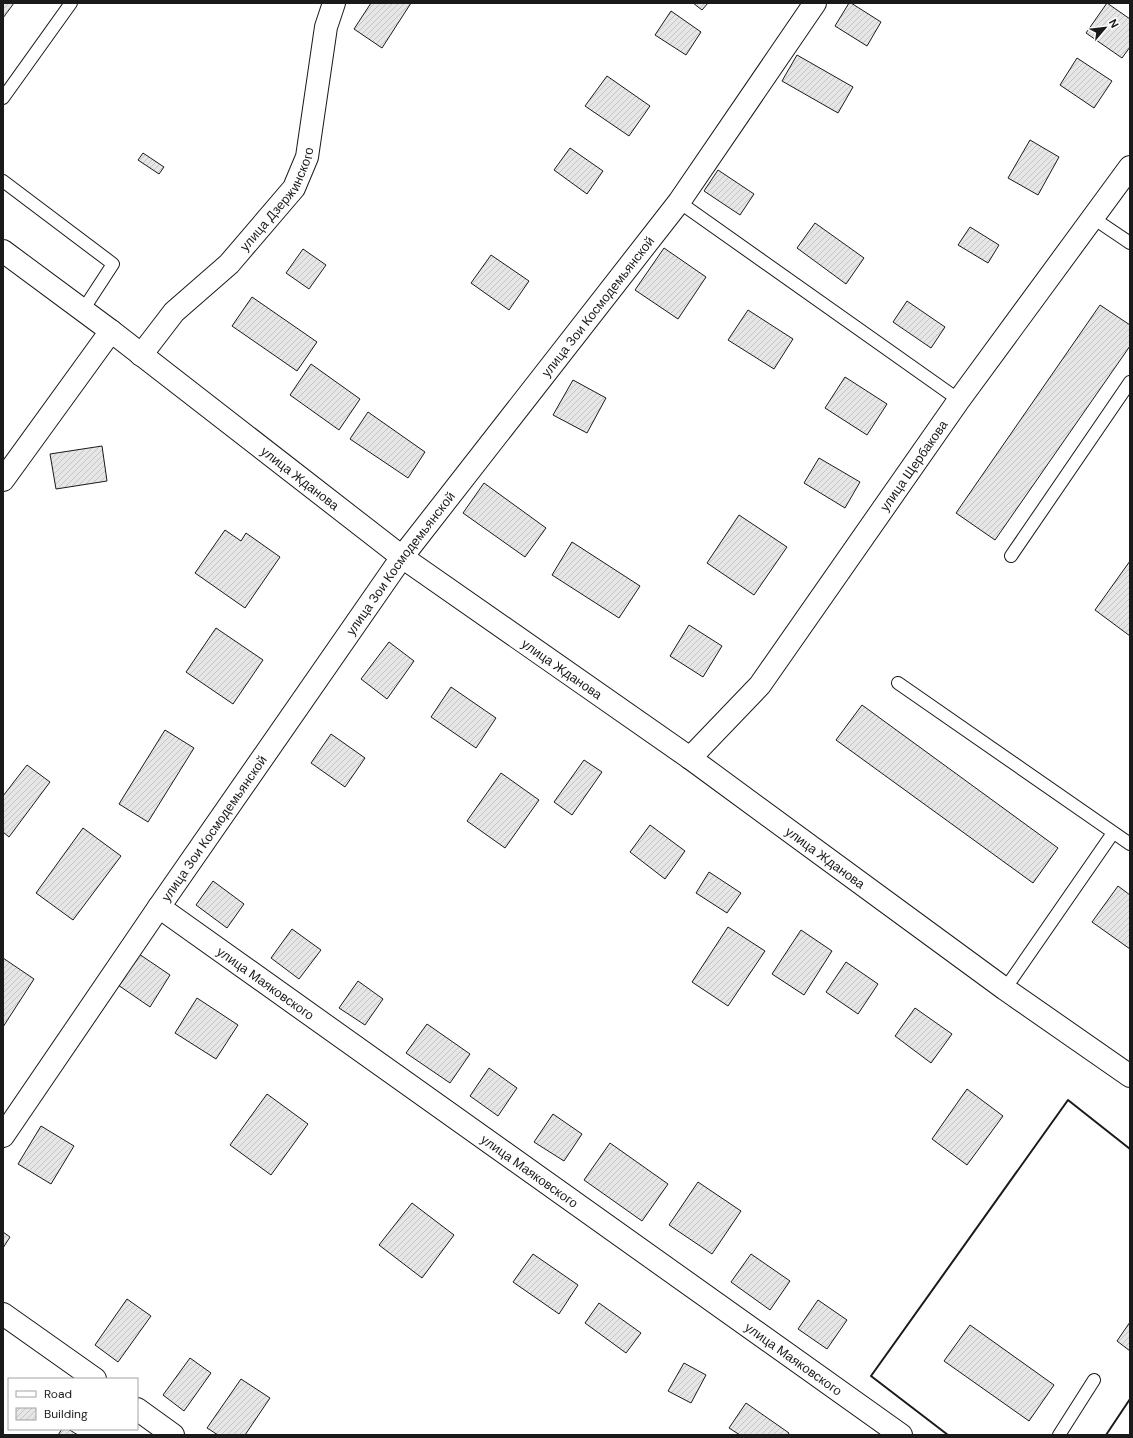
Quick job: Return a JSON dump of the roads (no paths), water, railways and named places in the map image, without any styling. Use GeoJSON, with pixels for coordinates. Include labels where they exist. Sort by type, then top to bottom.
{"type":"FeatureCollection","features":[{"type":"Feature","properties":{"kind":"street","name":"улица Дзержинского"},"geometry":{"type":"LineString","coordinates":[[141,355],[174,312],[229,264],[294,188],[307,157],[326,27],[334,3]]}},
{"type":"Feature","properties":{"kind":"street","name":"улица Зои Космодемьянской"},"geometry":{"type":"LineString","coordinates":[[3,1136],[159,907],[402,557],[679,202],[815,3]]}},
{"type":"Feature","properties":{"kind":"street","name":"улица Щербакова"},"geometry":{"type":"LineString","coordinates":[[690,758],[760,685],[959,400],[1130,167]]}},
{"type":"Feature","properties":{"kind":"street","name":"улица Жданова"},"geometry":{"type":"LineString","coordinates":[[3,251],[111,331],[402,557],[690,758],[1005,989],[1130,1076]]}},
{"type":"Feature","properties":{"kind":"street"},"geometry":{"type":"LineString","coordinates":[[3,480],[111,331]]}},
{"type":"Feature","properties":{"kind":"street","name":"улица Маяковского"},"geometry":{"type":"LineString","coordinates":[[159,907],[901,1435]]}},
{"type":"Feature","properties":{"kind":"street"},"geometry":{"type":"LineString","coordinates":[[3,1314],[94,1378]]}},
{"type":"Feature","properties":{"kind":"street"},"geometry":{"type":"LineString","coordinates":[[138,1410],[173,1435]]}},
{"type":"Feature","properties":{"kind":"lane"},"geometry":{"type":"LineString","coordinates":[[3,98],[71,3]]}},
{"type":"Feature","properties":{"kind":"lane"},"geometry":{"type":"LineString","coordinates":[[3,181],[113,264],[83,310]]}},
{"type":"Feature","properties":{"kind":"lane"},"geometry":{"type":"LineString","coordinates":[[679,202],[959,400]]}},
{"type":"Feature","properties":{"kind":"lane"},"geometry":{"type":"LineString","coordinates":[[1093,218],[1130,242]]}},
{"type":"Feature","properties":{"kind":"lane"},"geometry":{"type":"LineString","coordinates":[[1011,556],[1130,382]]}},
{"type":"Feature","properties":{"kind":"lane"},"geometry":{"type":"LineString","coordinates":[[898,683],[1130,844]]}},
{"type":"Feature","properties":{"kind":"lane"},"geometry":{"type":"LineString","coordinates":[[1005,989],[1113,833]]}},
{"type":"Feature","properties":{"kind":"lane"},"geometry":{"type":"LineString","coordinates":[[1059,1435],[1094,1380]]}}]}
